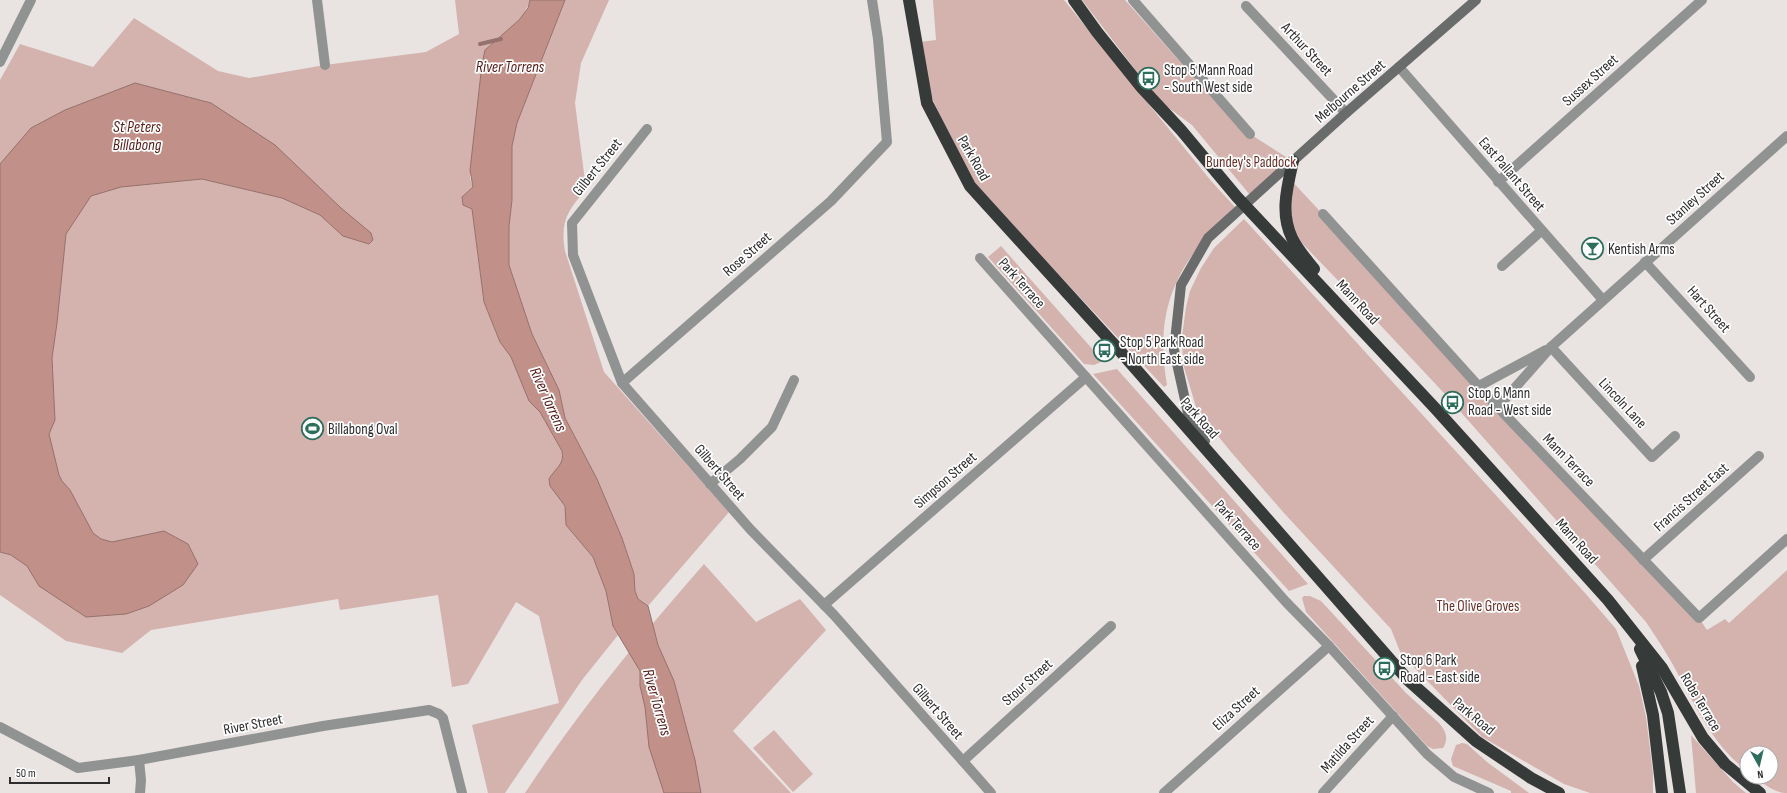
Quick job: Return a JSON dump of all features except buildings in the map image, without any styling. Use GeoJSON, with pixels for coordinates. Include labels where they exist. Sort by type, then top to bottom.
{"type":"FeatureCollection","features":[{"type":"Feature","properties":{"kind":"highway","name":"Park Road"},"geometry":{"type":"LineString","coordinates":[[909,0],[927,103],[970,186],[1229,474],[1408,680],[1476,741],[1531,778],[1559,793]]}},
{"type":"Feature","properties":{"kind":"highway","name":"Mann Road"},"geometry":{"type":"LineString","coordinates":[[1074,0],[1097,32],[1142,88],[1181,130],[1245,205],[1434,407],[1608,600],[1624,620]]}},
{"type":"Feature","properties":{"kind":"highway"},"geometry":{"type":"LineString","coordinates":[[1293,161],[1284,199],[1286,220],[1292,239],[1342,308]]}},
{"type":"Feature","properties":{"kind":"highway"},"geometry":{"type":"LineString","coordinates":[[1624,620],[1642,666],[1649,691],[1659,754],[1662,793]]}},
{"type":"Feature","properties":{"kind":"highway"},"geometry":{"type":"LineString","coordinates":[[1624,620],[1653,675],[1666,708],[1671,728],[1680,793]]}},
{"type":"Feature","properties":{"kind":"highway","name":"Robe Terrace"},"geometry":{"type":"LineString","coordinates":[[1624,620],[1662,668],[1694,725],[1707,743],[1725,764],[1760,793]]}},
{"type":"Feature","properties":{"kind":"highway"},"geometry":{"type":"LineString","coordinates":[[1531,778],[1549,793]]}},
{"type":"Feature","properties":{"kind":"main road","name":"Melbourne Street"},"geometry":{"type":"LineString","coordinates":[[1229,474],[1188,418],[1174,350],[1181,285],[1208,238],[1346,113],[1476,0]]}},
{"type":"Feature","properties":{"kind":"street"},"geometry":{"type":"LineString","coordinates":[[0,62],[31,0]]}},
{"type":"Feature","properties":{"kind":"street"},"geometry":{"type":"LineString","coordinates":[[317,0],[324,65]]}},
{"type":"Feature","properties":{"kind":"street","name":"Rose Street"},"geometry":{"type":"LineString","coordinates":[[622,383],[831,201],[887,142],[878,39],[872,0]]}},
{"type":"Feature","properties":{"kind":"street"},"geometry":{"type":"LineString","coordinates":[[1133,0],[1250,134]]}},
{"type":"Feature","properties":{"kind":"street","name":"Sussex Street"},"geometry":{"type":"LineString","coordinates":[[1498,182],[1702,0]]}},
{"type":"Feature","properties":{"kind":"street","name":"Arthur Street"},"geometry":{"type":"LineString","coordinates":[[1246,6],[1346,113]]}},
{"type":"Feature","properties":{"kind":"street","name":"East Pallant Street"},"geometry":{"type":"LineString","coordinates":[[1399,67],[1498,182],[1603,300]]}},
{"type":"Feature","properties":{"kind":"street","name":"Gilbert Street"},"geometry":{"type":"LineString","coordinates":[[647,129],[572,223],[573,255],[622,383],[750,529],[834,615],[991,793]]}},
{"type":"Feature","properties":{"kind":"street","name":"Stanley Street"},"geometry":{"type":"LineString","coordinates":[[1498,407],[1551,347],[1787,136]]}},
{"type":"Feature","properties":{"kind":"street","name":"Mann Terrace"},"geometry":{"type":"LineString","coordinates":[[1323,214],[1498,407],[1699,618],[1787,539]]}},
{"type":"Feature","properties":{"kind":"street"},"geometry":{"type":"LineString","coordinates":[[1502,266],[1541,231]]}},
{"type":"Feature","properties":{"kind":"street","name":"Park Terrace"},"geometry":{"type":"LineString","coordinates":[[980,258],[1286,602],[1329,646],[1427,754],[1454,777],[1489,793]]}},
{"type":"Feature","properties":{"kind":"street","name":"Hart Street"},"geometry":{"type":"LineString","coordinates":[[1645,262],[1750,376]]}},
{"type":"Feature","properties":{"kind":"street","name":"Stanley Street"},"geometry":{"type":"LineString","coordinates":[[1479,386],[1551,347]]}},
{"type":"Feature","properties":{"kind":"street","name":"Lincoln Lane"},"geometry":{"type":"LineString","coordinates":[[1551,347],[1652,457],[1675,436]]}},
{"type":"Feature","properties":{"kind":"street","name":"Simpson Street"},"geometry":{"type":"LineString","coordinates":[[824,605],[1086,377]]}},
{"type":"Feature","properties":{"kind":"street"},"geometry":{"type":"LineString","coordinates":[[710,484],[740,459],[772,427],[794,380]]}},
{"type":"Feature","properties":{"kind":"street","name":"Francis Street East"},"geometry":{"type":"LineString","coordinates":[[1643,560],[1759,456]]}},
{"type":"Feature","properties":{"kind":"street","name":"Stour Street"},"geometry":{"type":"LineString","coordinates":[[963,761],[1111,626]]}},
{"type":"Feature","properties":{"kind":"street","name":"Eliza Street"},"geometry":{"type":"LineString","coordinates":[[1164,793],[1329,646]]}},
{"type":"Feature","properties":{"kind":"street","name":"River Street"},"geometry":{"type":"LineString","coordinates":[[0,726],[78,768],[139,760],[323,726],[429,710],[439,714],[443,718],[462,793]]}},
{"type":"Feature","properties":{"kind":"street","name":"Matilda Street"},"geometry":{"type":"LineString","coordinates":[[1324,793],[1393,716]]}},
{"type":"Feature","properties":{"kind":"street"},"geometry":{"type":"LineString","coordinates":[[139,760],[141,780],[140,793]]}},
{"type":"Feature","properties":{"kind":"green space"},"geometry":{"type":"Polygon","coordinates":[[[455,0],[530,0],[523,15],[505,34],[485,50],[470,178],[473,187],[462,197],[472,209],[484,302],[500,342],[511,357],[529,401],[540,412],[562,451],[563,457],[561,465],[551,475],[550,486],[565,506],[566,525],[593,557],[606,591],[613,626],[618,635],[582,680],[505,793],[488,793],[472,725],[559,703],[539,616],[516,602],[468,684],[452,687],[438,595],[340,610],[338,599],[151,630],[122,653],[66,641],[0,595],[0,80],[20,44],[93,67],[134,18],[218,71],[249,78],[325,65],[426,52],[459,34],[455,0]]]}},
{"type":"Feature","properties":{"kind":"green space"},"geometry":{"type":"Polygon","coordinates":[[[565,0],[609,0],[581,63],[575,103],[586,189],[574,204],[567,217],[564,231],[565,251],[604,372],[729,512],[648,606],[638,599],[635,591],[634,574],[622,538],[597,479],[565,418],[559,390],[532,334],[509,265],[509,226],[512,200],[512,146],[517,123],[565,0]]]}},
{"type":"Feature","properties":{"kind":"green space"},"geometry":{"type":"Polygon","coordinates":[[[933,0],[1064,0],[1212,182],[1235,207],[1199,246],[1185,266],[1175,286],[1168,308],[1164,331],[1164,357],[1167,385],[1164,387],[973,183],[954,150],[931,95],[920,42],[936,40],[933,0]]]}},
{"type":"Feature","properties":{"kind":"green space","name":"Bundey's Paddock"},"geometry":{"type":"Polygon","coordinates":[[[1082,0],[1125,0],[1243,132],[1250,134],[1289,159],[1250,195],[1192,125],[1166,106],[1147,85],[1082,0]]]}},
{"type":"Feature","properties":{"kind":"green space"},"geometry":{"type":"Polygon","coordinates":[[[1289,178],[1699,618],[1707,630],[1725,619],[1729,623],[1787,570],[1787,793],[1774,790],[1766,785],[1779,785],[1779,745],[1739,745],[1739,764],[1734,760],[1722,747],[1703,719],[1661,644],[1646,622],[1443,392],[1298,239],[1292,221],[1289,178]]]}},
{"type":"Feature","properties":{"kind":"green space","name":"The Olive Groves"},"geometry":{"type":"Polygon","coordinates":[[[1244,219],[1585,593],[1616,629],[1639,686],[1646,717],[1653,773],[1653,793],[1590,793],[1564,784],[1482,737],[1401,654],[1391,629],[1284,513],[1197,410],[1183,364],[1182,336],[1186,307],[1190,291],[1201,268],[1214,248],[1244,219]]]}},
{"type":"Feature","properties":{"kind":"green space"},"geometry":{"type":"Polygon","coordinates":[[[1001,246],[1103,361],[1094,365],[1084,364],[988,257],[1001,246]]]}},
{"type":"Feature","properties":{"kind":"green space"},"geometry":{"type":"Polygon","coordinates":[[[1117,369],[1308,584],[1289,591],[1093,374],[1117,369]]]}},
{"type":"Feature","properties":{"kind":"green space"},"geometry":{"type":"Polygon","coordinates":[[[704,564],[756,622],[800,599],[826,630],[733,731],[791,793],[525,793],[566,733],[588,704],[656,619],[704,564]]]}},
{"type":"Feature","properties":{"kind":"green space"},"geometry":{"type":"Polygon","coordinates":[[[1304,596],[1310,596],[1321,601],[1406,693],[1439,723],[1446,735],[1446,741],[1443,748],[1433,749],[1427,746],[1306,612],[1302,598],[1304,596]]]}},
{"type":"Feature","properties":{"kind":"green space"},"geometry":{"type":"Polygon","coordinates":[[[774,730],[813,774],[793,792],[753,748],[774,730]]]}},
{"type":"Feature","properties":{"kind":"green space"},"geometry":{"type":"Polygon","coordinates":[[[1691,735],[1733,782],[1746,793],[1696,793],[1691,735]]]}},
{"type":"Feature","properties":{"kind":"green space"},"geometry":{"type":"Polygon","coordinates":[[[1462,743],[1467,744],[1487,762],[1529,793],[1511,793],[1511,791],[1453,766],[1451,759],[1456,745],[1462,743]]]}},
{"type":"Feature","properties":{"kind":"water","name":"River Torrens"},"geometry":{"type":"Polygon","coordinates":[[[530,0],[565,0],[517,123],[512,146],[512,200],[509,226],[509,265],[532,334],[559,390],[565,418],[597,479],[622,538],[634,574],[635,591],[638,599],[648,606],[658,645],[674,681],[695,760],[701,793],[664,793],[649,747],[645,707],[640,686],[640,671],[613,626],[606,591],[593,557],[566,525],[565,506],[550,486],[549,479],[561,463],[563,456],[562,451],[540,412],[529,401],[511,357],[500,342],[484,302],[472,209],[463,205],[462,197],[473,187],[470,170],[482,64],[485,50],[519,20],[528,8],[530,0]]]}},
{"type":"Feature","properties":{"kind":"water","name":"St Peters Billabong"},"geometry":{"type":"Polygon","coordinates":[[[135,83],[211,103],[275,145],[341,208],[371,233],[373,240],[369,244],[343,236],[320,215],[282,198],[202,179],[121,187],[91,196],[66,234],[52,358],[55,420],[49,434],[59,475],[70,490],[93,533],[101,539],[112,542],[164,531],[188,544],[198,564],[183,585],[149,606],[126,614],[86,617],[39,586],[27,566],[11,555],[0,552],[0,164],[31,128],[65,110],[135,83]]]}},
{"type":"Feature","properties":{"kind":"waterway"},"geometry":{"type":"LineString","coordinates":[[480,44],[501,39]]}},
{"type":"Feature","properties":{"kind":"place","name":"Stop 5 Mann Road - South West side"},"geometry":{"type":"Point","coordinates":[1149,79]}},
{"type":"Feature","properties":{"kind":"place","name":"Kentish Arms"},"geometry":{"type":"Point","coordinates":[1592,249]}},
{"type":"Feature","properties":{"kind":"place","name":"Stop 5 Park Road - North East side"},"geometry":{"type":"Point","coordinates":[1104,351]}},
{"type":"Feature","properties":{"kind":"place","name":"Stop 6 Mann Road - West side"},"geometry":{"type":"Point","coordinates":[1452,402]}},
{"type":"Feature","properties":{"kind":"place","name":"Billabong Oval"},"geometry":{"type":"Point","coordinates":[313,429]}},
{"type":"Feature","properties":{"kind":"place","name":"Stop 6 Park Road - East side"},"geometry":{"type":"Point","coordinates":[1385,669]}}]}
